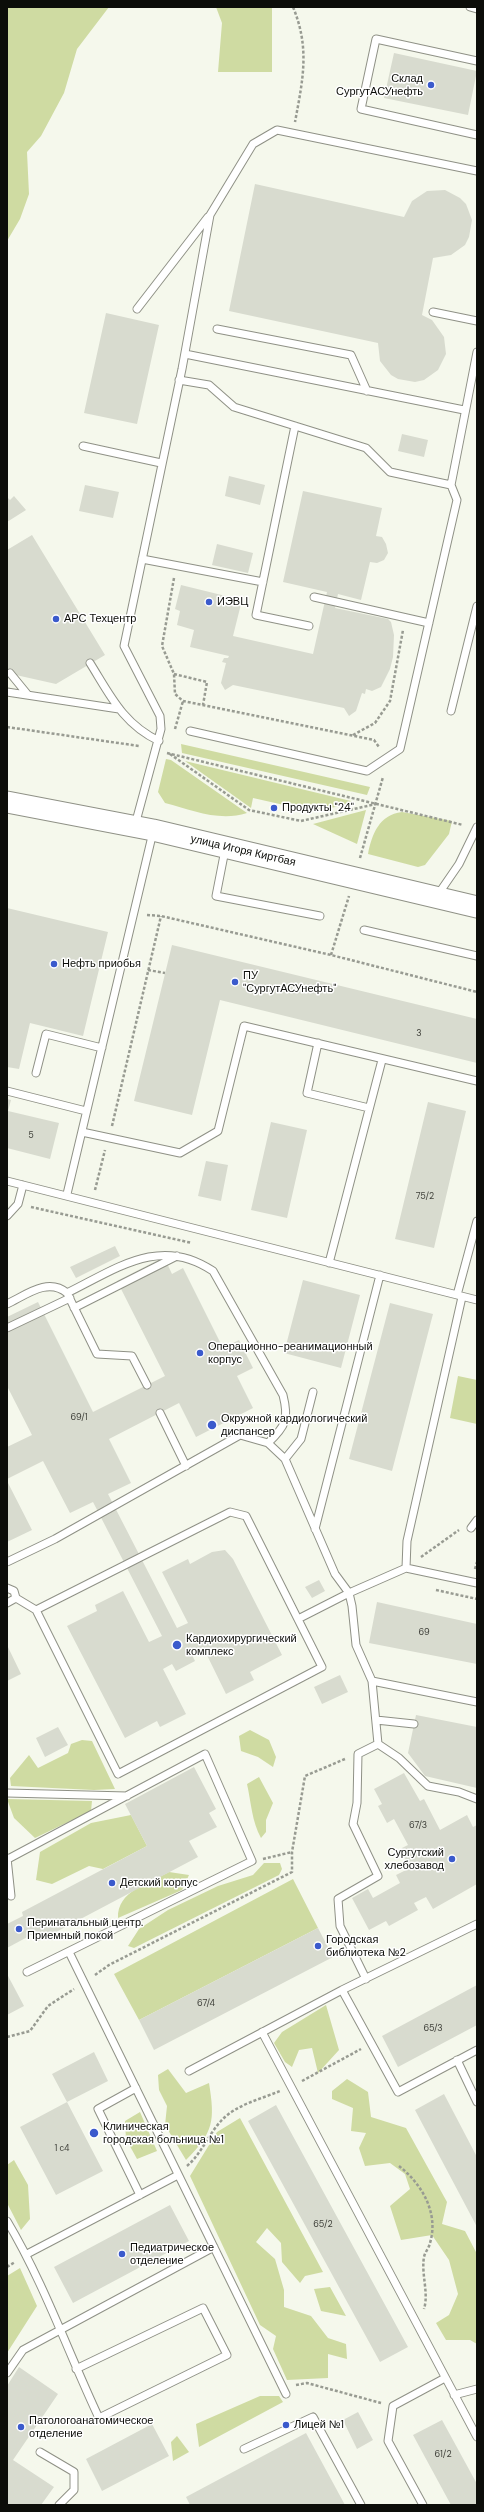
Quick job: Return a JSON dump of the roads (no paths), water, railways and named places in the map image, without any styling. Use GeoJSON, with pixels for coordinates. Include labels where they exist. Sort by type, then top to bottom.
{"type":"FeatureCollection","features":[{"type":"Feature","properties":{"kind":"main road","name":"улица Игоря Киртбая"},"geometry":{"type":"LineString","coordinates":[[7,802],[144,828],[436,896],[477,907]]}},
{"type":"Feature","properties":{"kind":"lane"},"geometry":{"type":"LineString","coordinates":[[470,7],[477,8]]}},
{"type":"Feature","properties":{"kind":"lane"},"geometry":{"type":"LineString","coordinates":[[477,61],[376,39],[361,109],[477,135]]}},
{"type":"Feature","properties":{"kind":"lane"},"geometry":{"type":"LineString","coordinates":[[137,309],[210,215],[253,144],[277,130],[477,171]]}},
{"type":"Feature","properties":{"kind":"lane"},"geometry":{"type":"LineString","coordinates":[[67,1194],[132,916],[144,828],[158,745],[160,716],[124,646],[161,463],[185,354],[210,215]]}},
{"type":"Feature","properties":{"kind":"lane"},"geometry":{"type":"LineString","coordinates":[[433,312],[477,321]]}},
{"type":"Feature","properties":{"kind":"lane"},"geometry":{"type":"LineString","coordinates":[[217,329],[351,355],[367,391]]}},
{"type":"Feature","properties":{"kind":"lane"},"geometry":{"type":"LineString","coordinates":[[190,730],[367,771],[388,759],[400,749],[457,500],[451,486],[464,410],[477,352]]}},
{"type":"Feature","properties":{"kind":"lane"},"geometry":{"type":"LineString","coordinates":[[185,354],[464,410]]}},
{"type":"Feature","properties":{"kind":"lane"},"geometry":{"type":"LineString","coordinates":[[179,380],[209,385],[234,408],[366,448],[390,472],[451,486]]}},
{"type":"Feature","properties":{"kind":"lane"},"geometry":{"type":"LineString","coordinates":[[295,426],[256,615],[309,626]]}},
{"type":"Feature","properties":{"kind":"lane"},"geometry":{"type":"LineString","coordinates":[[83,446],[161,463]]}},
{"type":"Feature","properties":{"kind":"lane"},"geometry":{"type":"LineString","coordinates":[[142,559],[263,582]]}},
{"type":"Feature","properties":{"kind":"lane"},"geometry":{"type":"LineString","coordinates":[[314,597],[429,623]]}},
{"type":"Feature","properties":{"kind":"lane"},"geometry":{"type":"LineString","coordinates":[[451,711],[477,606]]}},
{"type":"Feature","properties":{"kind":"lane"},"geometry":{"type":"LineString","coordinates":[[90,663],[119,709],[132,725],[158,745]]}},
{"type":"Feature","properties":{"kind":"lane"},"geometry":{"type":"LineString","coordinates":[[10,673],[28,695]]}},
{"type":"Feature","properties":{"kind":"lane"},"geometry":{"type":"LineString","coordinates":[[7,692],[119,709]]}},
{"type":"Feature","properties":{"kind":"lane"},"geometry":{"type":"LineString","coordinates":[[436,896],[459,864],[477,828]]}},
{"type":"Feature","properties":{"kind":"lane"},"geometry":{"type":"LineString","coordinates":[[226,848],[216,896],[320,916]]}},
{"type":"Feature","properties":{"kind":"lane"},"geometry":{"type":"LineString","coordinates":[[364,930],[477,956]]}},
{"type":"Feature","properties":{"kind":"lane"},"geometry":{"type":"LineString","coordinates":[[82,1132],[180,1153],[218,1131],[244,1026],[477,1082]]}},
{"type":"Feature","properties":{"kind":"lane"},"geometry":{"type":"LineString","coordinates":[[36,1073],[46,1034],[102,1048]]}},
{"type":"Feature","properties":{"kind":"lane"},"geometry":{"type":"LineString","coordinates":[[318,1043],[307,1093],[369,1108]]}},
{"type":"Feature","properties":{"kind":"lane"},"geometry":{"type":"LineString","coordinates":[[329,1263],[382,1060]]}},
{"type":"Feature","properties":{"kind":"lane"},"geometry":{"type":"LineString","coordinates":[[7,1091],[86,1111]]}},
{"type":"Feature","properties":{"kind":"lane"},"geometry":{"type":"LineString","coordinates":[[7,1181],[67,1194],[329,1263],[477,1300]]}},
{"type":"Feature","properties":{"kind":"lane"},"geometry":{"type":"LineString","coordinates":[[7,1216],[18,1204],[23,1185]]}},
{"type":"Feature","properties":{"kind":"lane"},"geometry":{"type":"LineString","coordinates":[[406,1568],[407,1542],[459,1296],[477,1221]]}},
{"type":"Feature","properties":{"kind":"lane"},"geometry":{"type":"LineString","coordinates":[[7,1328],[143,1256],[165,1254],[177,1256],[202,1264],[213,1272],[220,1281],[283,1394],[287,1414],[285,1422],[282,1430],[268,1443]]}},
{"type":"Feature","properties":{"kind":"lane"},"geometry":{"type":"LineString","coordinates":[[74,1308],[177,1256]]}},
{"type":"Feature","properties":{"kind":"lane"},"geometry":{"type":"LineString","coordinates":[[315,1529],[380,1275]]}},
{"type":"Feature","properties":{"kind":"lane"},"geometry":{"type":"LineString","coordinates":[[7,1304],[46,1285],[59,1286],[68,1295],[97,1354],[132,1356],[147,1385]]}},
{"type":"Feature","properties":{"kind":"lane"},"geometry":{"type":"LineString","coordinates":[[285,1459],[301,1439],[313,1392]]}},
{"type":"Feature","properties":{"kind":"lane"},"geometry":{"type":"LineString","coordinates":[[160,1413],[186,1466]]}},
{"type":"Feature","properties":{"kind":"lane"},"geometry":{"type":"LineString","coordinates":[[7,1562],[55,1539],[240,1435],[268,1443],[285,1459],[335,1574],[349,1593],[352,1606],[356,1645],[372,1681],[378,1744]]}},
{"type":"Feature","properties":{"kind":"lane"},"geometry":{"type":"LineString","coordinates":[[7,1588],[14,1591],[16,1598],[36,1610],[118,1774],[322,1667],[246,1516],[230,1512],[36,1610]]}},
{"type":"Feature","properties":{"kind":"lane"},"geometry":{"type":"LineString","coordinates":[[471,1528],[477,1520]]}},
{"type":"Feature","properties":{"kind":"lane"},"geometry":{"type":"LineString","coordinates":[[298,1619],[349,1593],[406,1568],[477,1583]]}},
{"type":"Feature","properties":{"kind":"lane"},"geometry":{"type":"LineString","coordinates":[[7,1603],[16,1598]]}},
{"type":"Feature","properties":{"kind":"lane"},"geometry":{"type":"LineString","coordinates":[[372,1681],[477,1702]]}},
{"type":"Feature","properties":{"kind":"lane"},"geometry":{"type":"LineString","coordinates":[[376,1720],[414,1724]]}},
{"type":"Feature","properties":{"kind":"lane"},"geometry":{"type":"LineString","coordinates":[[378,1744],[399,1758],[428,1786],[459,1792],[477,1799]]}},
{"type":"Feature","properties":{"kind":"lane"},"geometry":{"type":"LineString","coordinates":[[366,1979],[340,1926],[338,1899],[378,1876],[353,1824],[357,1803],[358,1754],[378,1744]]}},
{"type":"Feature","properties":{"kind":"lane"},"geometry":{"type":"LineString","coordinates":[[11,1896],[7,1859],[205,1754],[252,1861],[27,1972]]}},
{"type":"Feature","properties":{"kind":"lane"},"geometry":{"type":"LineString","coordinates":[[7,1793],[127,1796]]}},
{"type":"Feature","properties":{"kind":"lane"},"geometry":{"type":"LineString","coordinates":[[189,2071],[342,1990],[477,1924]]}},
{"type":"Feature","properties":{"kind":"lane"},"geometry":{"type":"LineString","coordinates":[[69,1952],[286,2394]]}},
{"type":"Feature","properties":{"kind":"lane"},"geometry":{"type":"LineString","coordinates":[[342,1990],[398,2092],[477,2050]]}},
{"type":"Feature","properties":{"kind":"lane"},"geometry":{"type":"LineString","coordinates":[[262,2032],[477,2437]]}},
{"type":"Feature","properties":{"kind":"lane"},"geometry":{"type":"LineString","coordinates":[[457,2060],[477,2102]]}},
{"type":"Feature","properties":{"kind":"lane"},"geometry":{"type":"LineString","coordinates":[[136,2088],[98,2109],[140,2195]]}},
{"type":"Feature","properties":{"kind":"lane"},"geometry":{"type":"LineString","coordinates":[[27,2254],[178,2175]]}},
{"type":"Feature","properties":{"kind":"lane"},"geometry":{"type":"LineString","coordinates":[[7,2221],[27,2254],[76,2369],[99,2418],[227,2355],[203,2308],[76,2369]]}},
{"type":"Feature","properties":{"kind":"lane"},"geometry":{"type":"LineString","coordinates":[[7,2373],[23,2350],[214,2247]]}},
{"type":"Feature","properties":{"kind":"lane"},"geometry":{"type":"LineString","coordinates":[[423,2505],[388,2441],[393,2406],[445,2378]]}},
{"type":"Feature","properties":{"kind":"lane"},"geometry":{"type":"LineString","coordinates":[[454,2395],[477,2390]]}},
{"type":"Feature","properties":{"kind":"lane"},"geometry":{"type":"LineString","coordinates":[[244,2449],[313,2417],[361,2505]]}},
{"type":"Feature","properties":{"kind":"lane"},"geometry":{"type":"LineString","coordinates":[[40,2452],[74,2472],[74,2490],[59,2505]]}},
{"type":"Feature","properties":{"kind":"place","name":"Склад СургутАСУнефть"},"geometry":{"type":"Point","coordinates":[431,85]}},
{"type":"Feature","properties":{"kind":"place","name":"ИЭВЦ"},"geometry":{"type":"Point","coordinates":[209,602]}},
{"type":"Feature","properties":{"kind":"place","name":"АРС Техцентр"},"geometry":{"type":"Point","coordinates":[56,619]}},
{"type":"Feature","properties":{"kind":"place","name":"Продукты \"24\""},"geometry":{"type":"Point","coordinates":[274,808]}},
{"type":"Feature","properties":{"kind":"place","name":"Нефть приобья"},"geometry":{"type":"Point","coordinates":[54,964]}},
{"type":"Feature","properties":{"kind":"place","name":"ПУ \"СургутАСУнефть\""},"geometry":{"type":"Point","coordinates":[235,982]}},
{"type":"Feature","properties":{"kind":"place","name":"Операционно-реанимационный корпус"},"geometry":{"type":"Point","coordinates":[200,1353]}},
{"type":"Feature","properties":{"kind":"place","name":"Окружной кардиологический диспансер"},"geometry":{"type":"Point","coordinates":[212,1425]}},
{"type":"Feature","properties":{"kind":"place","name":"Кардиохирургический комплекс"},"geometry":{"type":"Point","coordinates":[177,1645]}},
{"type":"Feature","properties":{"kind":"place","name":"Сургутский хлебозавод"},"geometry":{"type":"Point","coordinates":[452,1859]}},
{"type":"Feature","properties":{"kind":"place","name":"Детский корпус"},"geometry":{"type":"Point","coordinates":[112,1883]}},
{"type":"Feature","properties":{"kind":"place","name":"Перинатальный центр. Приемный покой"},"geometry":{"type":"Point","coordinates":[19,1929]}},
{"type":"Feature","properties":{"kind":"place","name":"Городская библиотека №2"},"geometry":{"type":"Point","coordinates":[318,1946]}},
{"type":"Feature","properties":{"kind":"place","name":"Клиническая городская больница №1"},"geometry":{"type":"Point","coordinates":[94,2133]}},
{"type":"Feature","properties":{"kind":"place","name":"Педиатрическое отделение"},"geometry":{"type":"Point","coordinates":[122,2254]}},
{"type":"Feature","properties":{"kind":"place","name":"Лицей №1"},"geometry":{"type":"Point","coordinates":[286,2425]}},
{"type":"Feature","properties":{"kind":"place","name":"Патологоанатомическое отделение"},"geometry":{"type":"Point","coordinates":[21,2427]}}]}
